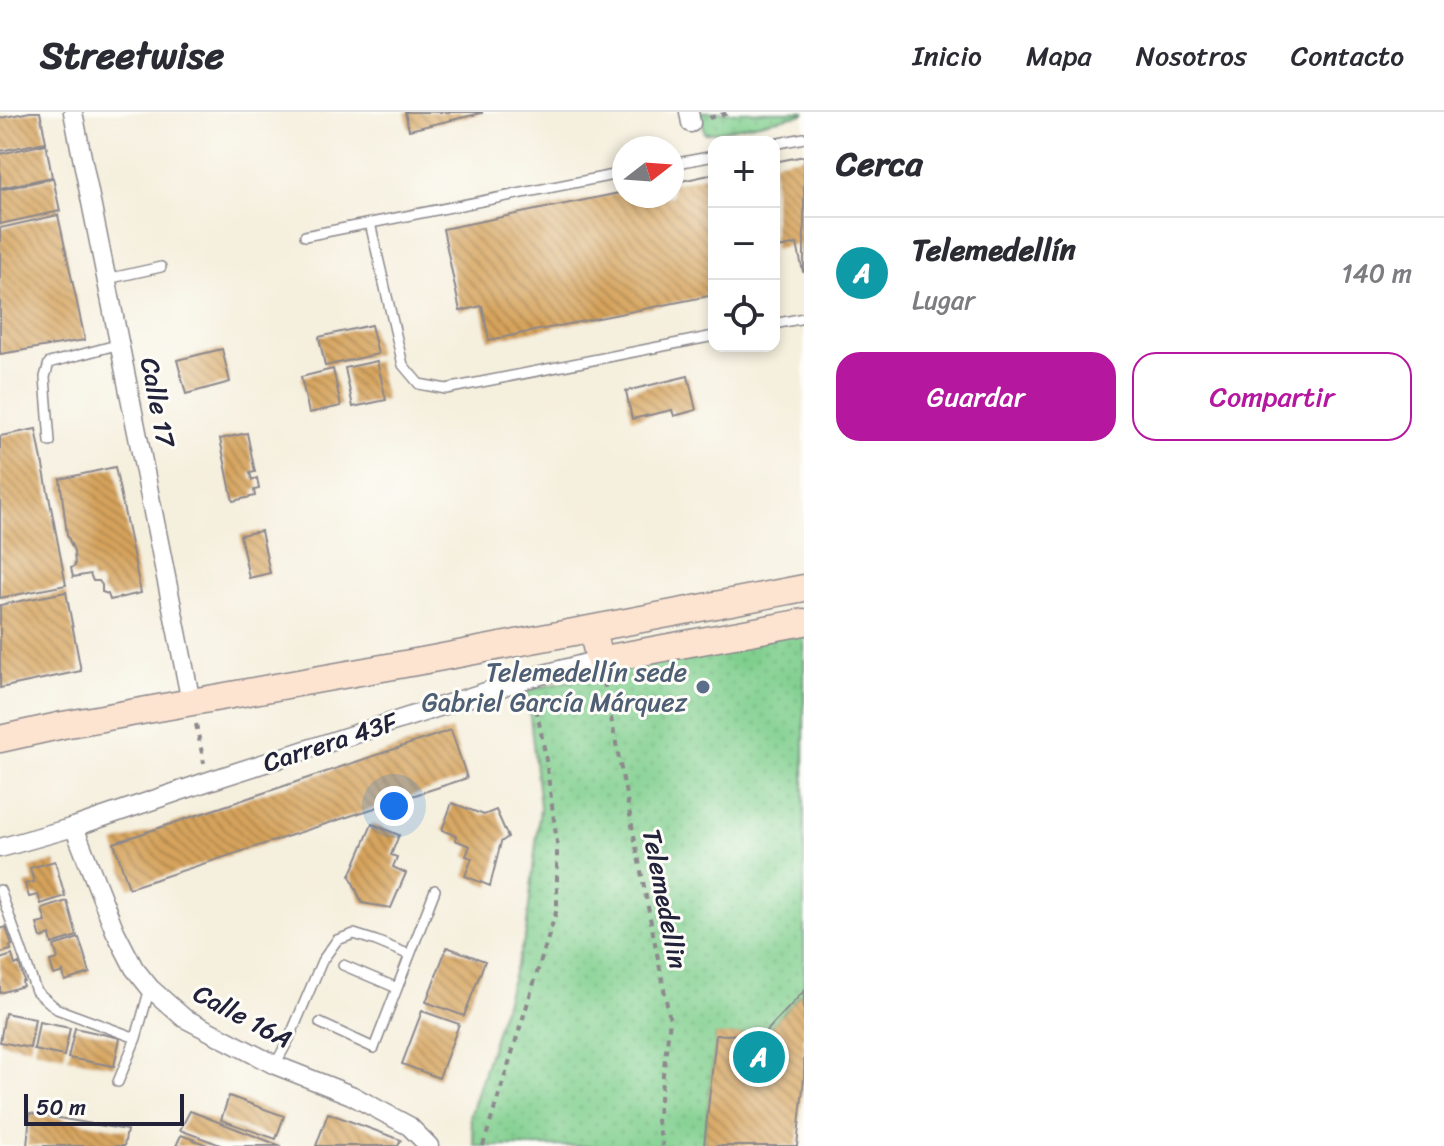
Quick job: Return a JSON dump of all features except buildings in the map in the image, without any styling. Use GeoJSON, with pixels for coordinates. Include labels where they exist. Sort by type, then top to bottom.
{"type":"FeatureCollection","features":[{"type":"Feature","properties":{"kind":"street","name":"Calle 17"},"geometry":{"type":"LineString","coordinates":[[73,112],[191,702]]}},
{"type":"Feature","properties":{"kind":"street","name":"Carrera 43F"},"geometry":{"type":"LineString","coordinates":[[0,739],[804,588]]}},
{"type":"Feature","properties":{"kind":"street","name":"Carrera 43F"},"geometry":{"type":"LineString","coordinates":[[0,848],[74,827],[529,678],[599,660],[804,622]]}},
{"type":"Feature","properties":{"kind":"street"},"geometry":{"type":"LineString","coordinates":[[592,629],[599,660]]}},
{"type":"Feature","properties":{"kind":"street","name":"Calle 16A"},"geometry":{"type":"LineString","coordinates":[[74,827],[115,931],[134,968],[150,988],[184,1018],[275,1065],[363,1101],[409,1126],[429,1146]]}},
{"type":"Feature","properties":{"kind":"lane"},"geometry":{"type":"LineString","coordinates":[[780,143],[804,138]]}},
{"type":"Feature","properties":{"kind":"lane"},"geometry":{"type":"LineString","coordinates":[[684,162],[708,157]]}},
{"type":"Feature","properties":{"kind":"lane"},"geometry":{"type":"LineString","coordinates":[[305,236],[612,175]]}},
{"type":"Feature","properties":{"kind":"lane"},"geometry":{"type":"LineString","coordinates":[[370,223],[403,365],[419,384],[446,389],[708,337]]}},
{"type":"Feature","properties":{"kind":"lane"},"geometry":{"type":"LineString","coordinates":[[107,279],[161,267]]}},
{"type":"Feature","properties":{"kind":"lane"},"geometry":{"type":"LineString","coordinates":[[780,323],[804,318]]}},
{"type":"Feature","properties":{"kind":"lane"},"geometry":{"type":"LineString","coordinates":[[50,442],[45,377],[49,363],[120,344]]}},
{"type":"Feature","properties":{"kind":"lane"},"geometry":{"type":"LineString","coordinates":[[0,890],[36,991],[57,1009],[136,1038]]}},
{"type":"Feature","properties":{"kind":"lane"},"geometry":{"type":"LineString","coordinates":[[320,1023],[374,1048],[435,890]]}},
{"type":"Feature","properties":{"kind":"lane"},"geometry":{"type":"LineString","coordinates":[[275,1065],[322,961],[337,940],[354,934],[410,955]]}},
{"type":"Feature","properties":{"kind":"lane"},"geometry":{"type":"LineString","coordinates":[[343,965],[397,988]]}},
{"type":"Feature","properties":{"kind":"lane"},"geometry":{"type":"LineString","coordinates":[[118,1082],[136,1038],[150,988]]}},
{"type":"Feature","properties":{"kind":"path","name":"Telemedellin"},"geometry":{"type":"LineString","coordinates":[[599,660],[670,1020],[657,1121],[663,1146]]}},
{"type":"Feature","properties":{"kind":"path"},"geometry":{"type":"LineString","coordinates":[[483,1146],[557,909],[557,843],[534,695]]}},
{"type":"Feature","properties":{"kind":"path"},"geometry":{"type":"LineString","coordinates":[[191,702],[209,781]]}},
{"type":"Feature","properties":{"kind":"green space"},"geometry":{"type":"Polygon","coordinates":[[[700,112],[804,112],[804,114],[705,134],[700,112]]]}},
{"type":"Feature","properties":{"kind":"green space"},"geometry":{"type":"Polygon","coordinates":[[[804,631],[804,991],[764,1034],[716,1036],[704,1146],[475,1146],[470,1117],[526,933],[540,807],[527,690],[804,631]]]}},
{"type":"Feature","properties":{"kind":"place","name":"Telemedellín sede Gabriel García Márquez"},"geometry":{"type":"Point","coordinates":[703,687]}},
{"type":"Feature","properties":{"kind":"place","name":"Telemedellín"},"geometry":{"type":"Point","coordinates":[759,1057]}}]}
